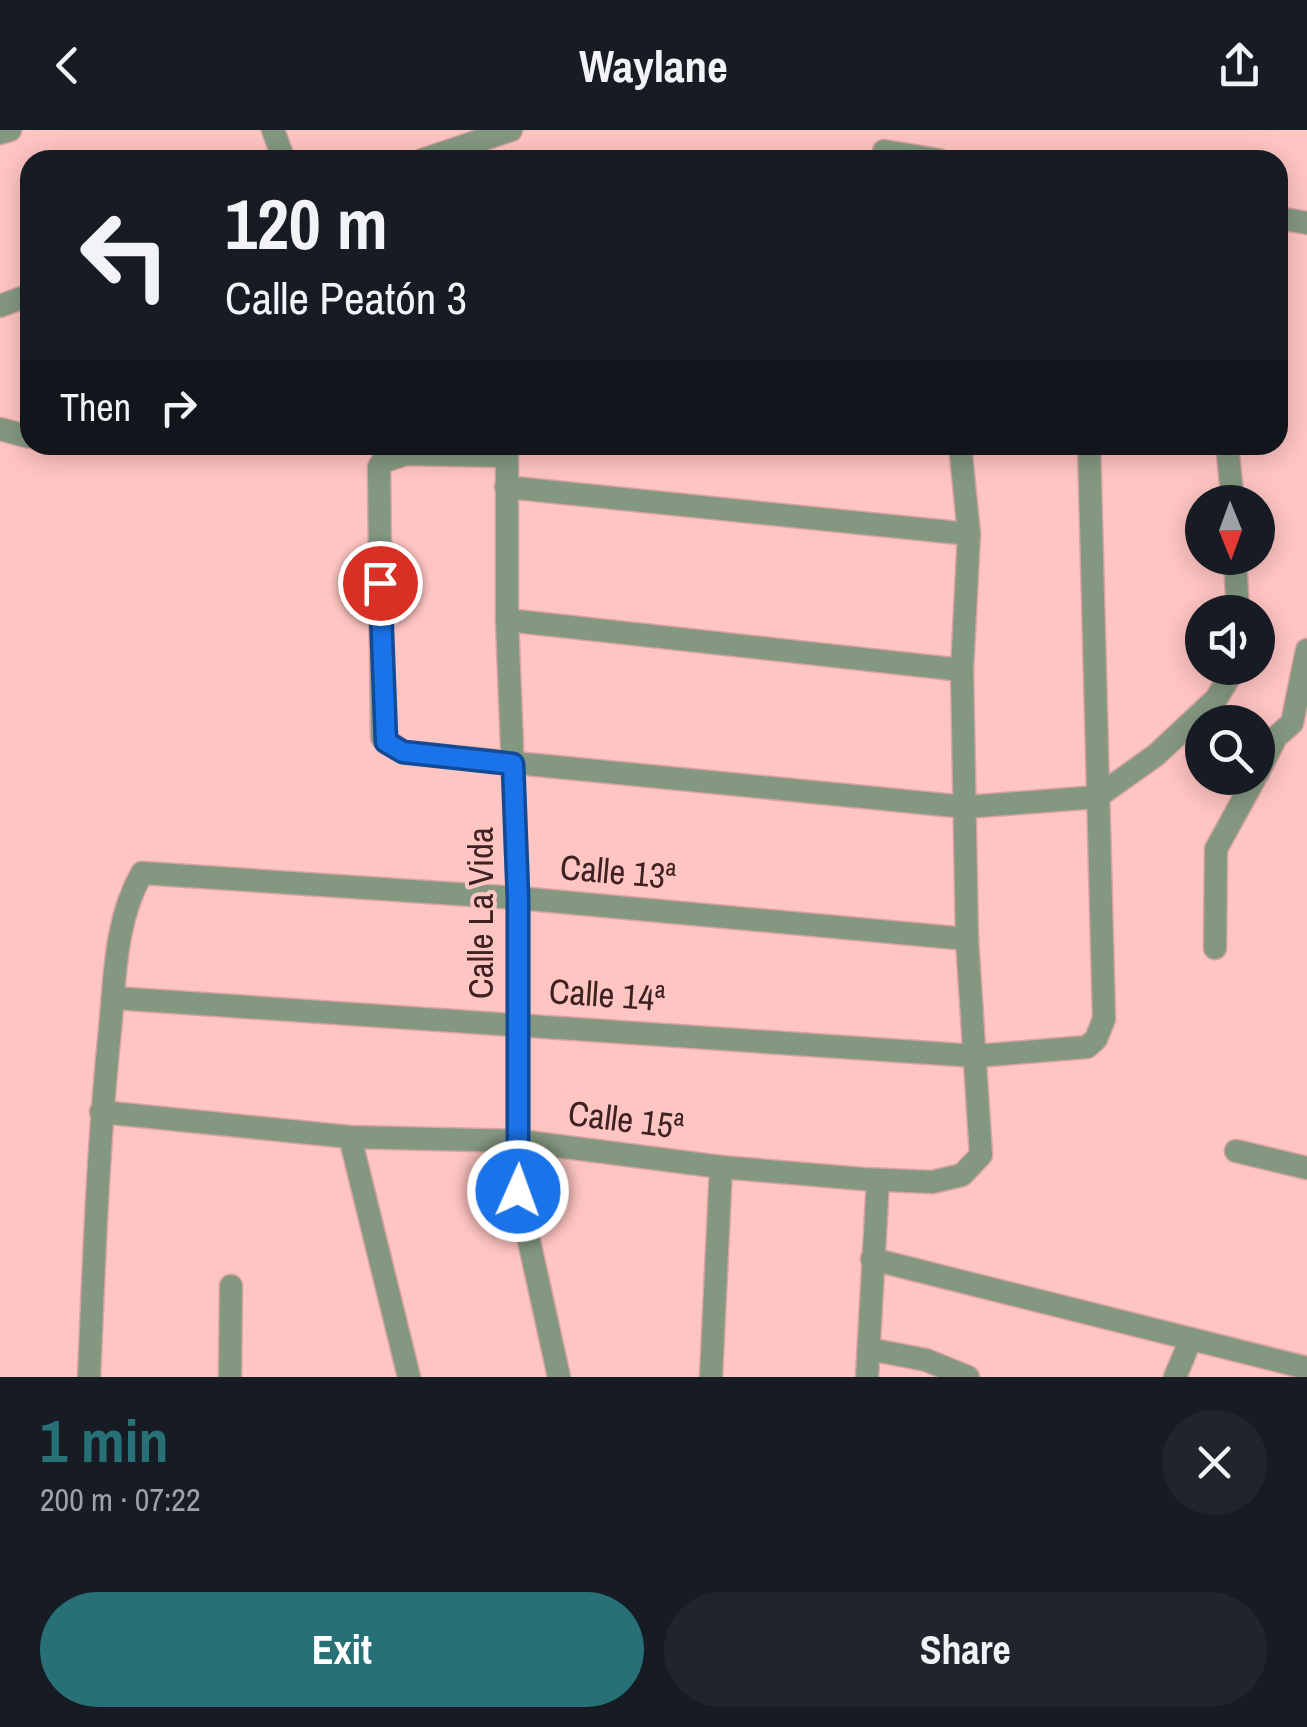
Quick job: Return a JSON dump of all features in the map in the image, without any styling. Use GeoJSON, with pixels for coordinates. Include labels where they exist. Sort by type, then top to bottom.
{"type":"FeatureCollection","features":[{"type":"Feature","properties":{"kind":"street"},"geometry":{"type":"LineString","coordinates":[[0,134],[10,130]]}},
{"type":"Feature","properties":{"kind":"street"},"geometry":{"type":"LineString","coordinates":[[452,150],[511,130]]}},
{"type":"Feature","properties":{"kind":"street"},"geometry":{"type":"LineString","coordinates":[[403,455],[378,467],[382,737],[403,752],[966,807],[1098,797],[1156,755],[1216,700],[1225,685]]}},
{"type":"Feature","properties":{"kind":"street","name":"Calle La Vida"},"geometry":{"type":"LineString","coordinates":[[507,455],[508,620],[518,898],[518,1191],[559,1377]]}},
{"type":"Feature","properties":{"kind":"street"},"geometry":{"type":"LineString","coordinates":[[961,455],[968,534],[962,670],[967,939],[976,1056]]}},
{"type":"Feature","properties":{"kind":"street"},"geometry":{"type":"LineString","coordinates":[[1089,455],[1098,797]]}},
{"type":"Feature","properties":{"kind":"street"},"geometry":{"type":"LineString","coordinates":[[1227,455],[1230,485]]}},
{"type":"Feature","properties":{"kind":"street"},"geometry":{"type":"LineString","coordinates":[[506,487],[968,534]]}},
{"type":"Feature","properties":{"kind":"street"},"geometry":{"type":"LineString","coordinates":[[508,620],[962,670]]}},
{"type":"Feature","properties":{"kind":"street"},"geometry":{"type":"LineString","coordinates":[[1275,739],[1292,723],[1307,650]]}},
{"type":"Feature","properties":{"kind":"street"},"geometry":{"type":"LineString","coordinates":[[1215,948],[1216,849],[1245,795]]}},
{"type":"Feature","properties":{"kind":"street","name":"Calle 14ª"},"geometry":{"type":"LineString","coordinates":[[113,998],[976,1056],[1076,1051],[1087,1047],[1101,1031],[1098,797]]}},
{"type":"Feature","properties":{"kind":"street","name":"Calle 13ª"},"geometry":{"type":"LineString","coordinates":[[113,998],[125,903],[142,873],[518,898],[967,939]]}},
{"type":"Feature","properties":{"kind":"street"},"geometry":{"type":"LineString","coordinates":[[89,1377],[101,1112],[113,998]]}},
{"type":"Feature","properties":{"kind":"street","name":"Calle 15ª"},"geometry":{"type":"LineString","coordinates":[[101,1112],[350,1137],[519,1142],[721,1167],[932,1182],[962,1175],[981,1155],[976,1056]]}},
{"type":"Feature","properties":{"kind":"street"},"geometry":{"type":"LineString","coordinates":[[350,1137],[409,1377]]}},
{"type":"Feature","properties":{"kind":"street"},"geometry":{"type":"LineString","coordinates":[[1236,1151],[1307,1168]]}},
{"type":"Feature","properties":{"kind":"street"},"geometry":{"type":"LineString","coordinates":[[710,1377],[721,1167]]}},
{"type":"Feature","properties":{"kind":"street"},"geometry":{"type":"LineString","coordinates":[[868,1377],[878,1180]]}},
{"type":"Feature","properties":{"kind":"street"},"geometry":{"type":"LineString","coordinates":[[872,1259],[1307,1368]]}},
{"type":"Feature","properties":{"kind":"street"},"geometry":{"type":"LineString","coordinates":[[230,1286],[230,1377]]}},
{"type":"Feature","properties":{"kind":"street"},"geometry":{"type":"LineString","coordinates":[[1175,1377],[1191,1339]]}},
{"type":"Feature","properties":{"kind":"street"},"geometry":{"type":"LineString","coordinates":[[868,1349],[926,1360],[968,1377]]}},
{"type":"Feature","properties":{"kind":"route"},"geometry":{"type":"LineString","coordinates":[[380,583],[382,737],[403,752],[513,764],[518,898],[518,1191]]}}]}
